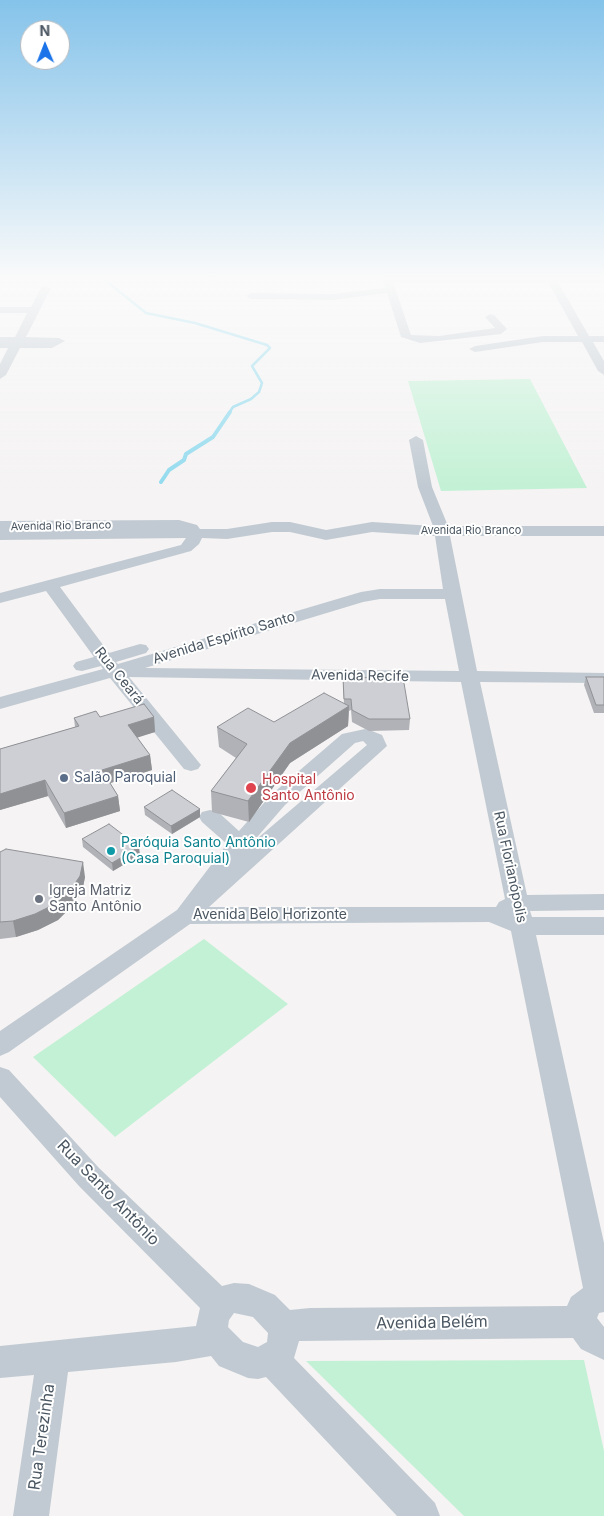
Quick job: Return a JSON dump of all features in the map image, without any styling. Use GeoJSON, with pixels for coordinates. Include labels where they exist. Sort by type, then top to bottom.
{"type":"FeatureCollection","features":[{"type":"Feature","properties":{"kind":"street"},"geometry":{"type":"LineString","coordinates":[[0,376],[15,347]]}},
{"type":"Feature","properties":{"kind":"street"},"geometry":{"type":"LineString","coordinates":[[475,349],[487,347]]}},
{"type":"Feature","properties":{"kind":"street"},"geometry":{"type":"LineString","coordinates":[[591,347],[604,371]]}},
{"type":"Feature","properties":{"kind":"street","name":"Rua Florianópolis"},"geometry":{"type":"LineString","coordinates":[[416,440],[425,487],[440,526],[451,590],[602,1297]]}},
{"type":"Feature","properties":{"kind":"street","name":"Avenida Rio Branco"},"geometry":{"type":"LineString","coordinates":[[1,530],[227,534],[290,527],[326,535],[372,527],[415,531],[440,526],[574,526],[604,521]]}},
{"type":"Feature","properties":{"kind":"street","name":"Avenida Rio Branco"},"geometry":{"type":"LineString","coordinates":[[574,526],[604,531]]}},
{"type":"Feature","properties":{"kind":"street"},"geometry":{"type":"LineString","coordinates":[[0,598],[186,548],[194,541],[194,533]]}},
{"type":"Feature","properties":{"kind":"street","name":"Rua Ceará"},"geometry":{"type":"LineString","coordinates":[[50,585],[110,666],[191,765]]}},
{"type":"Feature","properties":{"kind":"street","name":"Avenida Espírito Santo"},"geometry":{"type":"LineString","coordinates":[[0,704],[151,652],[361,597],[380,594],[451,590]]}},
{"type":"Feature","properties":{"kind":"street","name":"Avenida Recife"},"geometry":{"type":"LineString","coordinates":[[151,652],[179,662],[358,671]]}},
{"type":"Feature","properties":{"kind":"street","name":"Avenida Espírito Santo"},"geometry":{"type":"LineString","coordinates":[[0,689],[110,666]]}},
{"type":"Feature","properties":{"kind":"street","name":"Avenida Recife"},"geometry":{"type":"LineString","coordinates":[[110,666],[159,674],[358,671],[561,672],[604,667]]}},
{"type":"Feature","properties":{"kind":"street","name":"Avenida Recife"},"geometry":{"type":"LineString","coordinates":[[561,672],[604,678]]}},
{"type":"Feature","properties":{"kind":"street"},"geometry":{"type":"LineString","coordinates":[[185,916],[247,850],[377,746],[375,739],[365,736],[349,738],[278,800],[247,850]]}},
{"type":"Feature","properties":{"kind":"street"},"geometry":{"type":"LineString","coordinates":[[210,817],[247,850]]}},
{"type":"Feature","properties":{"kind":"street","name":"Avenida Belo Horizonte"},"geometry":{"type":"LineString","coordinates":[[491,914],[518,903],[604,902]]}},
{"type":"Feature","properties":{"kind":"street","name":"Avenida Belo Horizonte"},"geometry":{"type":"LineString","coordinates":[[0,1045],[185,916],[491,914],[522,926],[604,926]]}},
{"type":"Feature","properties":{"kind":"street","name":"Rua Santo Antônio"},"geometry":{"type":"LineString","coordinates":[[0,1078],[89,1177],[219,1306]]}},
{"type":"Feature","properties":{"kind":"street"},"geometry":{"type":"LineString","coordinates":[[602,1297],[590,1300],[582,1308],[581,1322],[592,1338],[604,1344]]}},
{"type":"Feature","properties":{"kind":"street"},"geometry":{"type":"LineString","coordinates":[[234,1298],[249,1299],[264,1306],[284,1327],[283,1344],[280,1352],[272,1359],[258,1363],[248,1362],[231,1354],[217,1339],[212,1328],[213,1315],[224,1301],[234,1298]]}},
{"type":"Feature","properties":{"kind":"street","name":"Avenida Belém"},"geometry":{"type":"LineString","coordinates":[[284,1327],[310,1324],[581,1322]]}},
{"type":"Feature","properties":{"kind":"street"},"geometry":{"type":"LineString","coordinates":[[0,1362],[53,1359],[176,1346],[217,1339]]}},
{"type":"Feature","properties":{"kind":"street","name":"Rua Terezinha"},"geometry":{"type":"LineString","coordinates":[[30,1516],[53,1359]]}},
{"type":"Feature","properties":{"kind":"street"},"geometry":{"type":"LineString","coordinates":[[272,1359],[422,1516]]}},
{"type":"Feature","properties":{"kind":"green space"},"geometry":{"type":"Polygon","coordinates":[[[530,379],[587,488],[441,491],[408,381],[530,379]]]}},
{"type":"Feature","properties":{"kind":"green space"},"geometry":{"type":"Polygon","coordinates":[[[204,939],[288,1004],[115,1137],[33,1057],[204,939]]]}},
{"type":"Feature","properties":{"kind":"green space"},"geometry":{"type":"Polygon","coordinates":[[[584,1360],[604,1451],[604,1516],[464,1516],[306,1361],[584,1360]]]}},
{"type":"Feature","properties":{"kind":"building"},"geometry":{"type":"Polygon","coordinates":[[[403,677],[410,719],[369,719],[352,710],[351,699],[344,699],[343,678],[403,677]]]}},
{"type":"Feature","properties":{"kind":"building"},"geometry":{"type":"Polygon","coordinates":[[[586,677],[604,677],[604,705],[596,705],[586,677]]]}},
{"type":"Feature","properties":{"kind":"building"},"geometry":{"type":"Polygon","coordinates":[[[324,693],[349,706],[290,743],[248,801],[211,791],[247,744],[217,727],[248,708],[274,722],[324,693]]]}},
{"type":"Feature","properties":{"kind":"building","name":"Salão Paroquial"},"geometry":{"type":"Polygon","coordinates":[[[144,704],[154,717],[128,725],[150,755],[102,770],[118,796],[64,813],[45,780],[0,794],[0,749],[79,726],[74,718],[96,711],[100,717],[144,704]]]}},
{"type":"Feature","properties":{"kind":"building"},"geometry":{"type":"Polygon","coordinates":[[[172,790],[200,809],[171,826],[144,807],[172,790]]]}},
{"type":"Feature","properties":{"kind":"building","name":"Paróquia Santo Antônio (Casa Paroquial)"},"geometry":{"type":"Polygon","coordinates":[[[109,824],[139,847],[112,863],[82,839],[109,824]]]}},
{"type":"Feature","properties":{"kind":"building","name":"Igreja Matriz Santo Antônio"},"geometry":{"type":"Polygon","coordinates":[[[6,849],[83,862],[80,876],[70,891],[55,904],[35,914],[13,921],[0,922],[0,852],[6,849]]]}},
{"type":"Feature","properties":{"kind":"waterway"},"geometry":{"type":"LineString","coordinates":[[229,413],[233,407],[251,399],[259,392],[262,383],[252,366],[270,348],[269,347]]}},
{"type":"Feature","properties":{"kind":"waterway"},"geometry":{"type":"LineString","coordinates":[[161,482],[169,470],[184,460],[186,454],[213,437],[230,412]]}},
{"type":"Feature","properties":{"kind":"place","name":"Salão Paroquial"},"geometry":{"type":"Point","coordinates":[64,778]}},
{"type":"Feature","properties":{"kind":"place","name":"Hospital Santo Antônio"},"geometry":{"type":"Point","coordinates":[251,788]}},
{"type":"Feature","properties":{"kind":"place","name":"Paróquia Santo Antônio (Casa Paroquial)"},"geometry":{"type":"Point","coordinates":[111,851]}},
{"type":"Feature","properties":{"kind":"place","name":"Igreja Matriz Santo Antônio"},"geometry":{"type":"Point","coordinates":[39,899]}}]}
